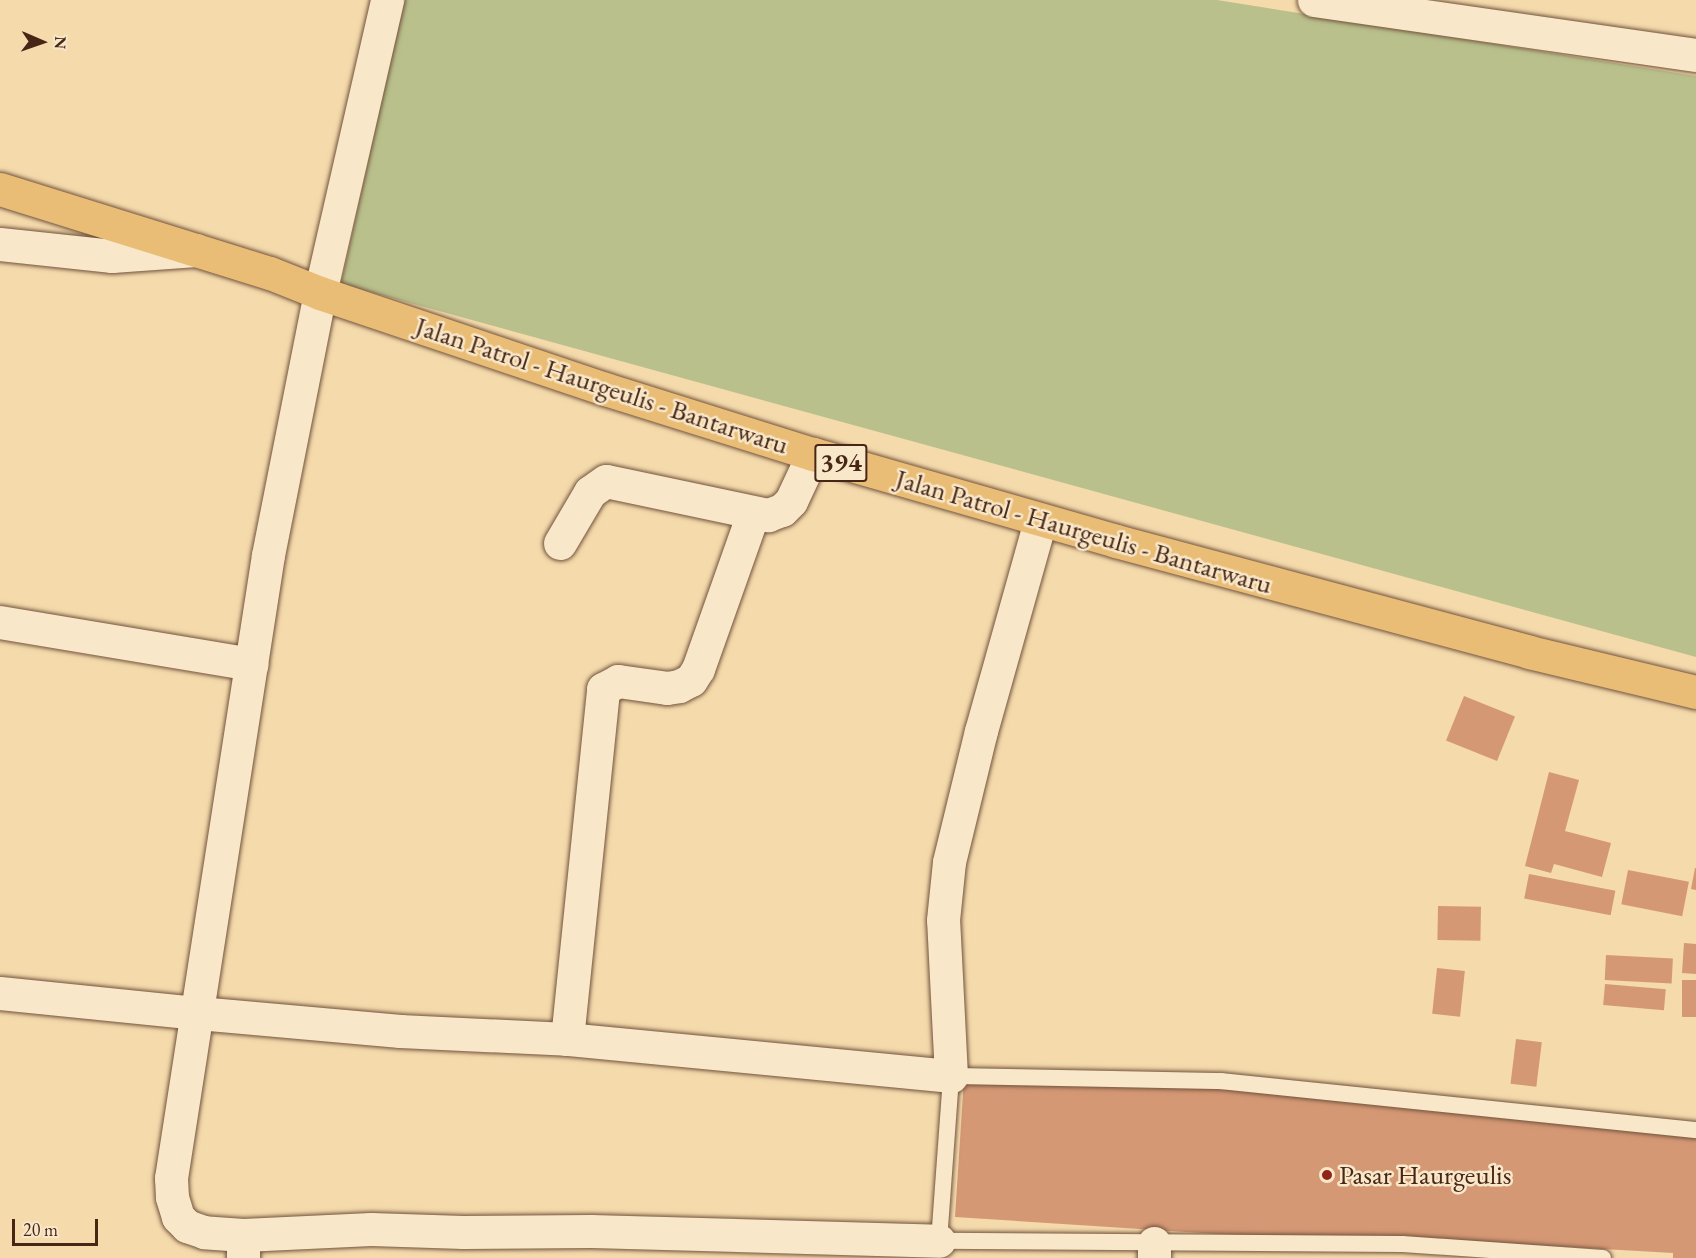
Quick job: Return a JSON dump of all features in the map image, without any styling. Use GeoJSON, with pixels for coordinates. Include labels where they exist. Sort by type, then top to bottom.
{"type":"FeatureCollection","features":[{"type":"Feature","properties":{"kind":"main road","name":"Jalan Patrol - Haurgeulis - Bantarwaru"},"geometry":{"type":"LineString","coordinates":[[0,189],[270,273],[320,293],[605,389],[813,454],[1040,521],[1529,652],[1696,692]]}},
{"type":"Feature","properties":{"kind":"street"},"geometry":{"type":"LineString","coordinates":[[387,0],[320,293],[268,555],[171,1178],[172,1197],[178,1218],[187,1226],[243,1247],[371,1229],[699,1247],[939,1241]]}},
{"type":"Feature","properties":{"kind":"street"},"geometry":{"type":"LineString","coordinates":[[1314,0],[1385,5],[1696,55]]}},
{"type":"Feature","properties":{"kind":"street"},"geometry":{"type":"LineString","coordinates":[[0,244],[112,256],[196,250]]}},
{"type":"Feature","properties":{"kind":"street"},"geometry":{"type":"LineString","coordinates":[[560,543],[590,492],[606,481],[753,514],[768,515],[782,510],[791,501],[813,454]]}},
{"type":"Feature","properties":{"kind":"street"},"geometry":{"type":"LineString","coordinates":[[567,1039],[600,700],[603,689],[618,681],[667,688],[679,686],[691,680],[698,669],[753,514]]}},
{"type":"Feature","properties":{"kind":"street"},"geometry":{"type":"LineString","coordinates":[[0,993],[400,1031],[567,1039],[951,1076],[943,920],[949,862],[981,731],[1040,521]]}},
{"type":"Feature","properties":{"kind":"street"},"geometry":{"type":"LineString","coordinates":[[0,622],[252,664]]}},
{"type":"Feature","properties":{"kind":"lane"},"geometry":{"type":"LineString","coordinates":[[1603,1258],[1402,1245],[1154,1250],[939,1241],[951,1076],[1221,1081],[1696,1130]]}},
{"type":"Feature","properties":{"kind":"green space"},"geometry":{"type":"Polygon","coordinates":[[[404,0],[1217,0],[1696,76],[1696,657],[341,284],[404,0]]]}},
{"type":"Feature","properties":{"kind":"building"},"geometry":{"type":"Polygon","coordinates":[[[1464,696],[1515,717],[1497,761],[1446,741],[1464,696]]]}},
{"type":"Feature","properties":{"kind":"building"},"geometry":{"type":"Polygon","coordinates":[[[1549,772],[1579,780],[1565,831],[1611,843],[1602,877],[1554,864],[1551,873],[1525,866],[1549,772]]]}},
{"type":"Feature","properties":{"kind":"building"},"geometry":{"type":"Polygon","coordinates":[[[1696,868],[1696,890],[1691,889],[1696,868]]]}},
{"type":"Feature","properties":{"kind":"building"},"geometry":{"type":"Polygon","coordinates":[[[1628,870],[1689,882],[1682,916],[1621,904],[1628,870]]]}},
{"type":"Feature","properties":{"kind":"building"},"geometry":{"type":"Polygon","coordinates":[[[1529,874],[1615,891],[1611,915],[1524,899],[1529,874]]]}},
{"type":"Feature","properties":{"kind":"building"},"geometry":{"type":"Polygon","coordinates":[[[1438,906],[1481,907],[1480,941],[1437,940],[1438,906]]]}},
{"type":"Feature","properties":{"kind":"building"},"geometry":{"type":"Polygon","coordinates":[[[1684,943],[1696,944],[1696,974],[1682,973],[1684,943]]]}},
{"type":"Feature","properties":{"kind":"building"},"geometry":{"type":"Polygon","coordinates":[[[1606,955],[1673,959],[1672,983],[1605,980],[1606,955]]]}},
{"type":"Feature","properties":{"kind":"building"},"geometry":{"type":"Polygon","coordinates":[[[1437,968],[1465,971],[1460,1017],[1432,1014],[1437,968]]]}},
{"type":"Feature","properties":{"kind":"building"},"geometry":{"type":"Polygon","coordinates":[[[1682,980],[1696,980],[1696,1017],[1682,1017],[1682,980]]]}},
{"type":"Feature","properties":{"kind":"building"},"geometry":{"type":"Polygon","coordinates":[[[1605,984],[1666,989],[1664,1010],[1603,1005],[1605,984]]]}},
{"type":"Feature","properties":{"kind":"building"},"geometry":{"type":"Polygon","coordinates":[[[1516,1039],[1542,1042],[1536,1087],[1511,1084],[1516,1039]]]}},
{"type":"Feature","properties":{"kind":"building","name":"Pasar Haurgeulis"},"geometry":{"type":"Polygon","coordinates":[[[964,1078],[1286,1092],[1696,1132],[1696,1258],[1673,1258],[1673,1253],[1448,1240],[1280,1238],[955,1217],[964,1078]]]}},
{"type":"Feature","properties":{"kind":"place","name":"Pasar Haurgeulis"},"geometry":{"type":"Point","coordinates":[1327,1175]}}]}
